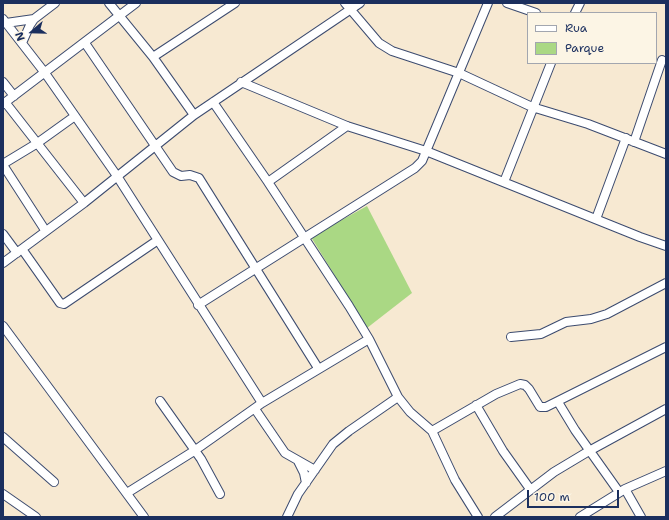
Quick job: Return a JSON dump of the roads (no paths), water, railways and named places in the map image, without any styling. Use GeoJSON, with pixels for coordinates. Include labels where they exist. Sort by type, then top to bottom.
{"type":"FeatureCollection","features":[{"type":"Feature","properties":{"kind":"street"},"geometry":{"type":"LineString","coordinates":[[22,43],[34,19],[55,3]]}},
{"type":"Feature","properties":{"kind":"street"},"geometry":{"type":"LineString","coordinates":[[110,3],[153,57],[194,115]]}},
{"type":"Feature","properties":{"kind":"street"},"geometry":{"type":"LineString","coordinates":[[84,202],[4,103],[136,3]]}},
{"type":"Feature","properties":{"kind":"street"},"geometry":{"type":"LineString","coordinates":[[153,57],[236,3]]}},
{"type":"Feature","properties":{"kind":"street"},"geometry":{"type":"LineString","coordinates":[[3,263],[84,202],[194,115],[347,6],[360,3]]}},
{"type":"Feature","properties":{"kind":"street"},"geometry":{"type":"LineString","coordinates":[[198,305],[414,168],[422,161],[488,3]]}},
{"type":"Feature","properties":{"kind":"street"},"geometry":{"type":"LineString","coordinates":[[508,3],[533,12]]}},
{"type":"Feature","properties":{"kind":"street"},"geometry":{"type":"LineString","coordinates":[[576,12],[580,3]]}},
{"type":"Feature","properties":{"kind":"street"},"geometry":{"type":"LineString","coordinates":[[347,6],[379,43],[392,51],[459,73],[532,107],[630,140],[666,154]]}},
{"type":"Feature","properties":{"kind":"street"},"geometry":{"type":"LineString","coordinates":[[5,21],[34,19]]}},
{"type":"Feature","properties":{"kind":"street"},"geometry":{"type":"LineString","coordinates":[[5,21],[45,73],[117,176],[262,403]]}},
{"type":"Feature","properties":{"kind":"street"},"geometry":{"type":"LineString","coordinates":[[85,43],[173,172],[181,176],[190,175],[199,178],[318,368]]}},
{"type":"Feature","properties":{"kind":"street"},"geometry":{"type":"LineString","coordinates":[[596,219],[630,140],[661,59]]}},
{"type":"Feature","properties":{"kind":"street"},"geometry":{"type":"LineString","coordinates":[[504,182],[532,107],[551,64]]}},
{"type":"Feature","properties":{"kind":"street"},"geometry":{"type":"LineString","coordinates":[[3,82],[14,96]]}},
{"type":"Feature","properties":{"kind":"street"},"geometry":{"type":"LineString","coordinates":[[241,82],[347,126],[426,151],[666,246]]}},
{"type":"Feature","properties":{"kind":"street"},"geometry":{"type":"LineString","coordinates":[[213,102],[305,238],[369,339],[398,397],[410,412],[432,431],[455,480],[478,517]]}},
{"type":"Feature","properties":{"kind":"street"},"geometry":{"type":"LineString","coordinates":[[45,230],[3,164],[36,144],[75,116]]}},
{"type":"Feature","properties":{"kind":"street"},"geometry":{"type":"LineString","coordinates":[[268,182],[347,126]]}},
{"type":"Feature","properties":{"kind":"street"},"geometry":{"type":"LineString","coordinates":[[3,234],[19,251],[60,303],[64,304],[158,240]]}},
{"type":"Feature","properties":{"kind":"street"},"geometry":{"type":"LineString","coordinates":[[511,337],[541,334],[566,322],[591,319],[607,314],[666,283]]}},
{"type":"Feature","properties":{"kind":"street"},"geometry":{"type":"LineString","coordinates":[[3,326],[144,517]]}},
{"type":"Feature","properties":{"kind":"street"},"geometry":{"type":"LineString","coordinates":[[127,494],[262,403],[318,368],[369,339]]}},
{"type":"Feature","properties":{"kind":"street"},"geometry":{"type":"LineString","coordinates":[[432,431],[496,394],[520,384],[525,385],[529,389],[540,407],[558,402],[666,348]]}},
{"type":"Feature","properties":{"kind":"street"},"geometry":{"type":"LineString","coordinates":[[287,517],[306,484],[333,444],[398,397]]}},
{"type":"Feature","properties":{"kind":"street"},"geometry":{"type":"LineString","coordinates":[[160,401],[194,450],[220,494]]}},
{"type":"Feature","properties":{"kind":"street"},"geometry":{"type":"LineString","coordinates":[[558,402],[589,450],[622,490],[641,517]]}},
{"type":"Feature","properties":{"kind":"street"},"geometry":{"type":"LineString","coordinates":[[476,405],[504,451],[530,489]]}},
{"type":"Feature","properties":{"kind":"street"},"geometry":{"type":"LineString","coordinates":[[255,408],[280,448],[285,453],[315,470]]}},
{"type":"Feature","properties":{"kind":"street"},"geometry":{"type":"LineString","coordinates":[[495,517],[530,489],[589,450],[666,409]]}},
{"type":"Feature","properties":{"kind":"street"},"geometry":{"type":"LineString","coordinates":[[3,437],[54,482]]}},
{"type":"Feature","properties":{"kind":"street"},"geometry":{"type":"LineString","coordinates":[[298,461],[304,473],[306,484]]}},
{"type":"Feature","properties":{"kind":"street"},"geometry":{"type":"LineString","coordinates":[[580,517],[622,490],[666,471]]}},
{"type":"Feature","properties":{"kind":"street"},"geometry":{"type":"LineString","coordinates":[[3,494],[36,517]]}}]}
